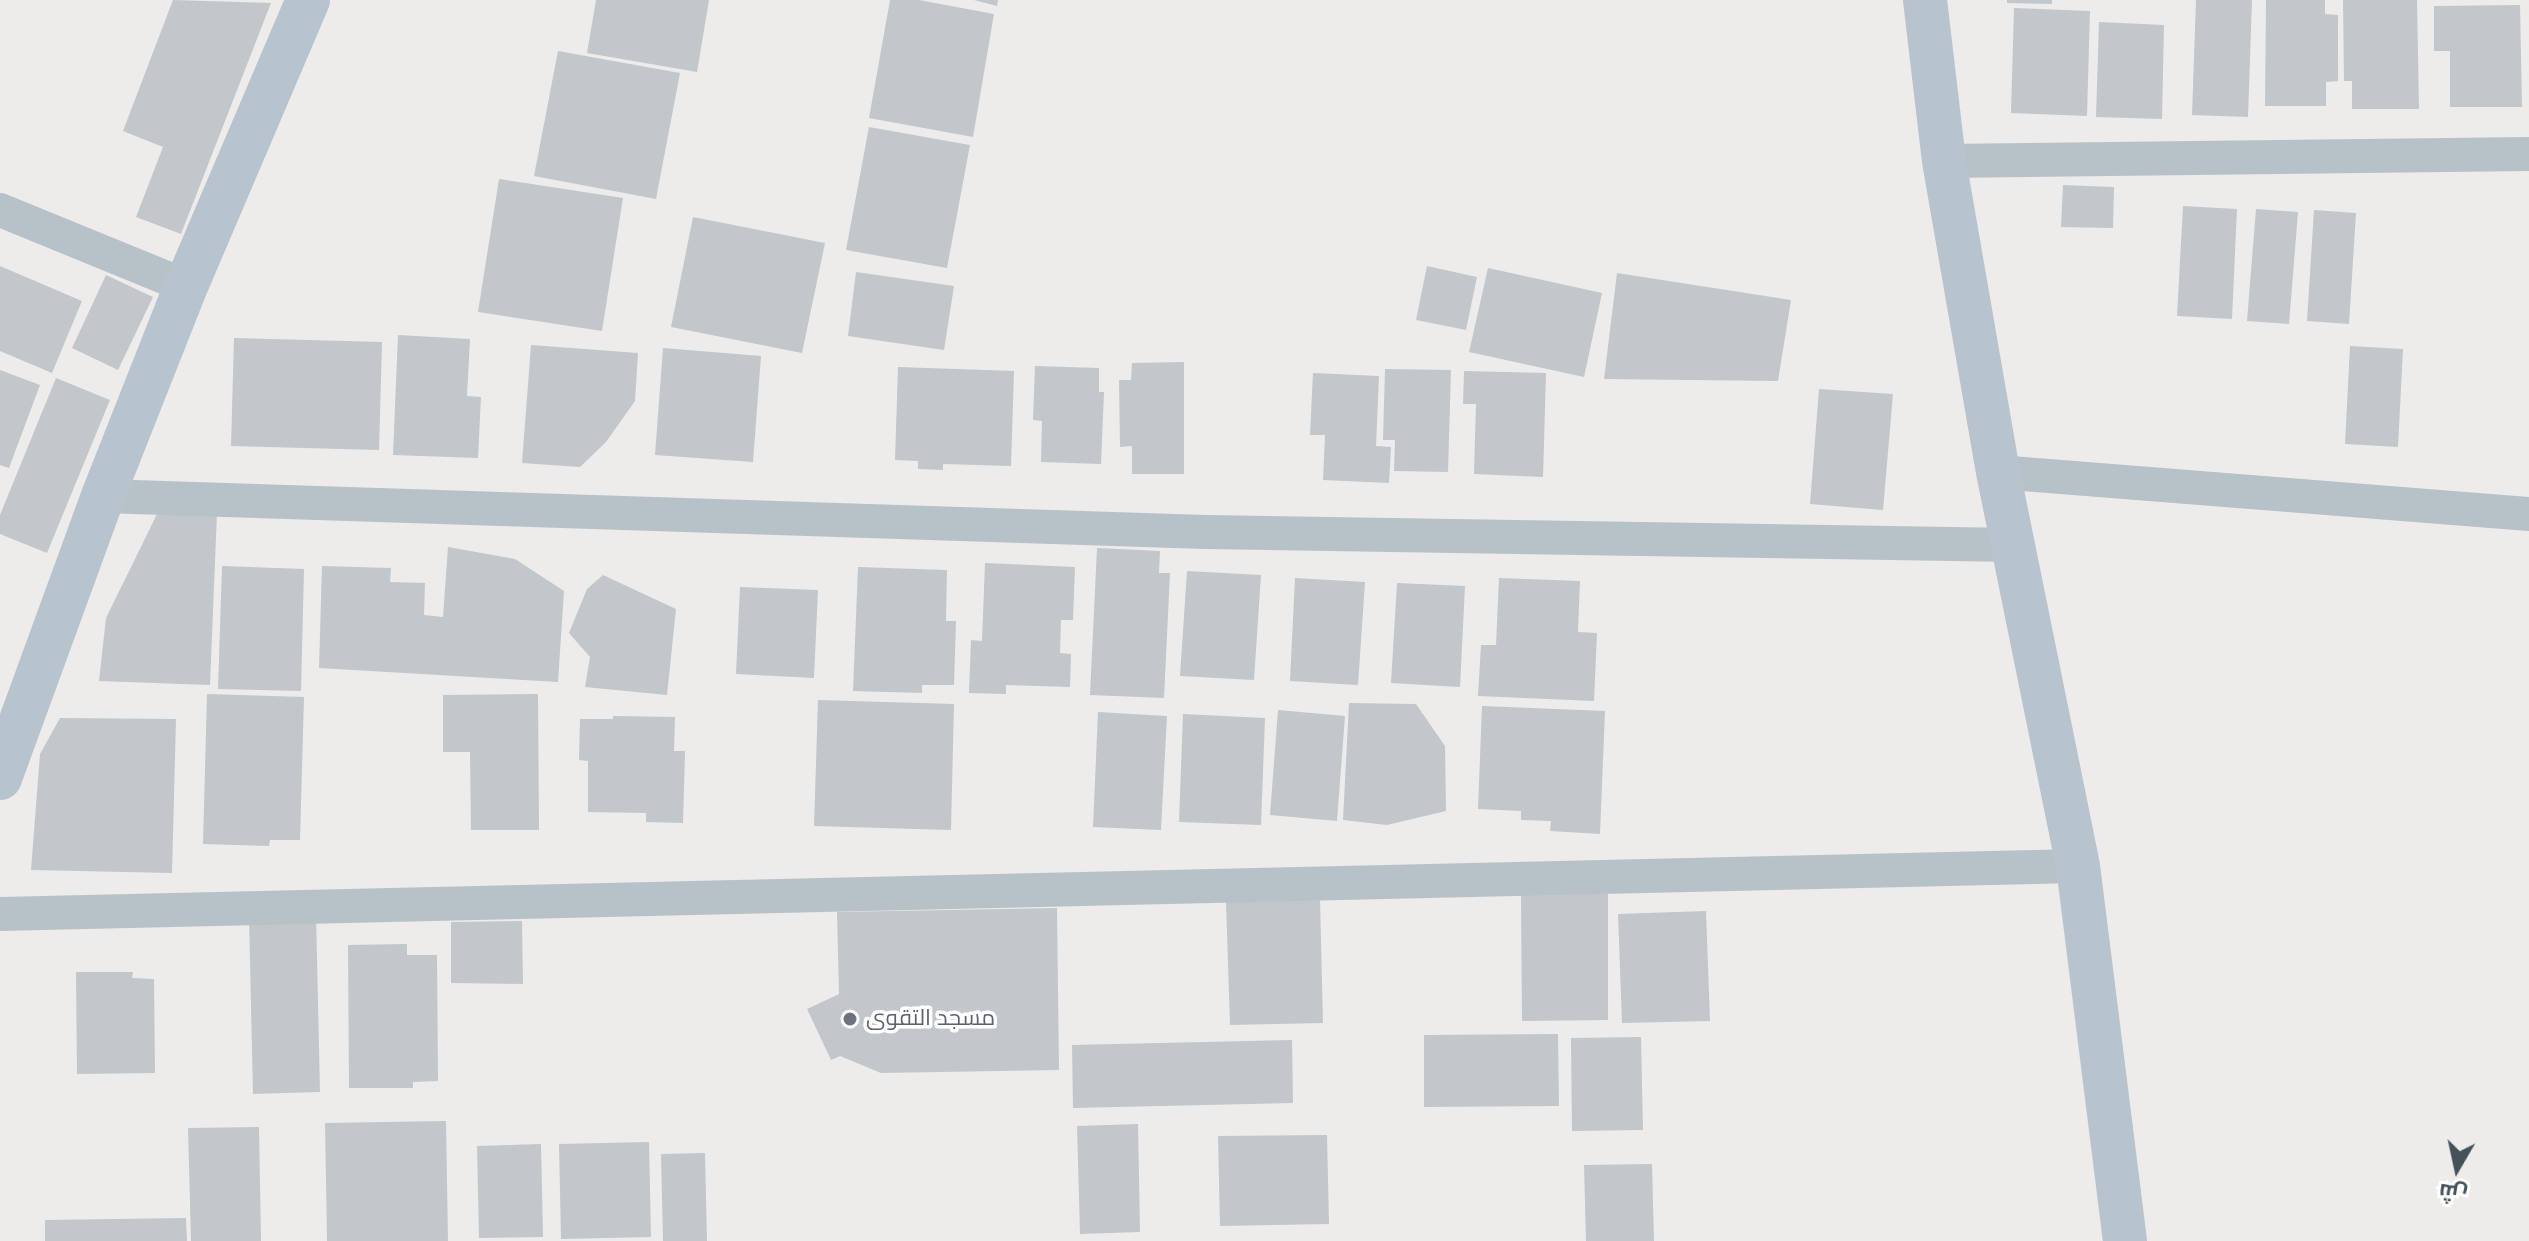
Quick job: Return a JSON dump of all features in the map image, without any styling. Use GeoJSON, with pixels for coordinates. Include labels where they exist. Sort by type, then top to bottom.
{"type":"FeatureCollection","features":[{"type":"Feature","properties":{"kind":"street"},"geometry":{"type":"LineString","coordinates":[[0,778],[103,496],[186,286],[308,0]]}},
{"type":"Feature","properties":{"kind":"street"},"geometry":{"type":"LineString","coordinates":[[1925,0],[1944,161],[1998,472],[2078,866],[2125,1241]]}},
{"type":"Feature","properties":{"kind":"street"},"geometry":{"type":"LineString","coordinates":[[1944,161],[2529,154]]}},
{"type":"Feature","properties":{"kind":"street"},"geometry":{"type":"LineString","coordinates":[[0,210],[186,286]]}},
{"type":"Feature","properties":{"kind":"street"},"geometry":{"type":"LineString","coordinates":[[1998,472],[2529,514]]}},
{"type":"Feature","properties":{"kind":"street"},"geometry":{"type":"LineString","coordinates":[[103,496],[1205,532],[2014,545]]}},
{"type":"Feature","properties":{"kind":"street"},"geometry":{"type":"LineString","coordinates":[[0,914],[2078,866]]}},
{"type":"Feature","properties":{"kind":"building"},"geometry":{"type":"Polygon","coordinates":[[[173,0],[271,3],[181,234],[136,217],[163,147],[123,131],[173,0]]]}},
{"type":"Feature","properties":{"kind":"building"},"geometry":{"type":"Polygon","coordinates":[[[596,0],[709,0],[697,72],[587,53],[596,0]]]}},
{"type":"Feature","properties":{"kind":"building"},"geometry":{"type":"Polygon","coordinates":[[[890,0],[919,0],[994,14],[973,137],[869,118],[890,0]]]}},
{"type":"Feature","properties":{"kind":"building"},"geometry":{"type":"Polygon","coordinates":[[[974,0],[998,0],[997,6],[974,0]]]}},
{"type":"Feature","properties":{"kind":"building"},"geometry":{"type":"Polygon","coordinates":[[[2007,0],[2052,0],[2052,4],[2007,3],[2007,0]]]}},
{"type":"Feature","properties":{"kind":"building"},"geometry":{"type":"Polygon","coordinates":[[[2196,0],[2252,0],[2248,117],[2192,115],[2196,0]]]}},
{"type":"Feature","properties":{"kind":"building"},"geometry":{"type":"Polygon","coordinates":[[[2266,0],[2325,0],[2325,14],[2338,15],[2338,81],[2326,82],[2326,106],[2265,106],[2266,0]]]}},
{"type":"Feature","properties":{"kind":"building"},"geometry":{"type":"Polygon","coordinates":[[[2343,0],[2417,0],[2419,109],[2352,109],[2352,81],[2344,81],[2343,0]]]}},
{"type":"Feature","properties":{"kind":"building"},"geometry":{"type":"Polygon","coordinates":[[[2520,5],[2522,107],[2450,107],[2450,51],[2434,51],[2434,6],[2520,5]]]}},
{"type":"Feature","properties":{"kind":"building"},"geometry":{"type":"Polygon","coordinates":[[[2014,8],[2090,11],[2087,116],[2011,113],[2014,8]]]}},
{"type":"Feature","properties":{"kind":"building"},"geometry":{"type":"Polygon","coordinates":[[[2099,22],[2164,25],[2162,119],[2096,117],[2099,22]]]}},
{"type":"Feature","properties":{"kind":"building"},"geometry":{"type":"Polygon","coordinates":[[[558,51],[680,73],[656,199],[534,176],[558,51]]]}},
{"type":"Feature","properties":{"kind":"building"},"geometry":{"type":"Polygon","coordinates":[[[869,127],[970,145],[947,268],[846,250],[869,127]]]}},
{"type":"Feature","properties":{"kind":"building"},"geometry":{"type":"Polygon","coordinates":[[[499,179],[623,198],[602,331],[478,312],[499,179]]]}},
{"type":"Feature","properties":{"kind":"building"},"geometry":{"type":"Polygon","coordinates":[[[2063,185],[2114,187],[2113,228],[2061,227],[2063,185]]]}},
{"type":"Feature","properties":{"kind":"building"},"geometry":{"type":"Polygon","coordinates":[[[2183,206],[2237,209],[2232,319],[2177,316],[2183,206]]]}},
{"type":"Feature","properties":{"kind":"building"},"geometry":{"type":"Polygon","coordinates":[[[2256,209],[2298,212],[2289,324],[2247,321],[2256,209]]]}},
{"type":"Feature","properties":{"kind":"building"},"geometry":{"type":"Polygon","coordinates":[[[2314,210],[2356,213],[2349,324],[2307,321],[2314,210]]]}},
{"type":"Feature","properties":{"kind":"building"},"geometry":{"type":"Polygon","coordinates":[[[693,217],[825,243],[802,353],[671,327],[693,217]]]}},
{"type":"Feature","properties":{"kind":"building"},"geometry":{"type":"Polygon","coordinates":[[[0,266],[82,301],[52,373],[0,351],[0,266]]]}},
{"type":"Feature","properties":{"kind":"building"},"geometry":{"type":"Polygon","coordinates":[[[1427,266],[1477,277],[1466,330],[1416,320],[1427,266]]]}},
{"type":"Feature","properties":{"kind":"building"},"geometry":{"type":"Polygon","coordinates":[[[1488,268],[1602,293],[1584,377],[1469,352],[1488,268]]]}},
{"type":"Feature","properties":{"kind":"building"},"geometry":{"type":"Polygon","coordinates":[[[856,272],[954,286],[944,350],[848,336],[856,272]]]}},
{"type":"Feature","properties":{"kind":"building"},"geometry":{"type":"Polygon","coordinates":[[[1617,273],[1791,300],[1778,381],[1604,379],[1617,273]]]}},
{"type":"Feature","properties":{"kind":"building"},"geometry":{"type":"Polygon","coordinates":[[[106,275],[153,297],[118,370],[72,348],[106,275]]]}},
{"type":"Feature","properties":{"kind":"building"},"geometry":{"type":"Polygon","coordinates":[[[398,335],[470,339],[467,396],[481,397],[478,458],[393,455],[398,335]]]}},
{"type":"Feature","properties":{"kind":"building"},"geometry":{"type":"Polygon","coordinates":[[[234,338],[382,342],[379,450],[231,446],[234,338]]]}},
{"type":"Feature","properties":{"kind":"building"},"geometry":{"type":"Polygon","coordinates":[[[531,345],[638,353],[635,401],[606,442],[580,467],[522,463],[531,345]]]}},
{"type":"Feature","properties":{"kind":"building"},"geometry":{"type":"Polygon","coordinates":[[[2350,346],[2403,349],[2398,447],[2345,444],[2350,346]]]}},
{"type":"Feature","properties":{"kind":"building"},"geometry":{"type":"Polygon","coordinates":[[[663,348],[761,356],[753,462],[655,455],[663,348]]]}},
{"type":"Feature","properties":{"kind":"building"},"geometry":{"type":"Polygon","coordinates":[[[1184,362],[1184,474],[1132,474],[1132,446],[1120,447],[1119,380],[1131,380],[1132,363],[1184,362]]]}},
{"type":"Feature","properties":{"kind":"building"},"geometry":{"type":"Polygon","coordinates":[[[1035,366],[1099,368],[1099,392],[1104,392],[1101,464],[1041,462],[1042,421],[1033,420],[1035,366]]]}},
{"type":"Feature","properties":{"kind":"building"},"geometry":{"type":"Polygon","coordinates":[[[898,367],[1014,371],[1011,466],[943,464],[943,470],[918,469],[918,461],[895,460],[898,367]]]}},
{"type":"Feature","properties":{"kind":"building"},"geometry":{"type":"Polygon","coordinates":[[[1385,369],[1451,370],[1448,472],[1394,471],[1395,440],[1383,440],[1385,369]]]}},
{"type":"Feature","properties":{"kind":"building"},"geometry":{"type":"Polygon","coordinates":[[[0,370],[40,385],[9,468],[0,465],[0,370]]]}},
{"type":"Feature","properties":{"kind":"building"},"geometry":{"type":"Polygon","coordinates":[[[1464,371],[1546,373],[1543,477],[1474,474],[1476,404],[1463,404],[1464,371]]]}},
{"type":"Feature","properties":{"kind":"building"},"geometry":{"type":"Polygon","coordinates":[[[1313,373],[1379,376],[1376,446],[1391,447],[1389,483],[1323,480],[1325,435],[1310,435],[1313,373]]]}},
{"type":"Feature","properties":{"kind":"building"},"geometry":{"type":"Polygon","coordinates":[[[56,378],[110,400],[47,553],[0,534],[0,515],[56,378]]]}},
{"type":"Feature","properties":{"kind":"building"},"geometry":{"type":"Polygon","coordinates":[[[1819,389],[1893,394],[1883,510],[1810,504],[1819,389]]]}},
{"type":"Feature","properties":{"kind":"building"},"geometry":{"type":"Polygon","coordinates":[[[159,510],[217,512],[210,685],[99,681],[106,618],[159,510]]]}},
{"type":"Feature","properties":{"kind":"building"},"geometry":{"type":"Polygon","coordinates":[[[448,547],[515,559],[564,591],[558,682],[319,668],[322,566],[391,568],[390,582],[425,583],[424,615],[443,617],[448,547]]]}},
{"type":"Feature","properties":{"kind":"building"},"geometry":{"type":"Polygon","coordinates":[[[1097,548],[1160,551],[1159,573],[1170,573],[1164,698],[1090,695],[1097,548]]]}},
{"type":"Feature","properties":{"kind":"building"},"geometry":{"type":"Polygon","coordinates":[[[985,563],[1075,567],[1073,620],[1061,620],[1060,653],[1071,654],[1070,687],[1006,685],[1006,694],[969,693],[971,640],[982,641],[985,563]]]}},
{"type":"Feature","properties":{"kind":"building"},"geometry":{"type":"Polygon","coordinates":[[[222,566],[304,569],[301,691],[218,689],[222,566]]]}},
{"type":"Feature","properties":{"kind":"building"},"geometry":{"type":"Polygon","coordinates":[[[858,567],[947,570],[946,621],[956,621],[954,685],[922,685],[922,693],[853,691],[858,567]]]}},
{"type":"Feature","properties":{"kind":"building"},"geometry":{"type":"Polygon","coordinates":[[[1187,571],[1261,575],[1254,680],[1180,676],[1187,571]]]}},
{"type":"Feature","properties":{"kind":"building"},"geometry":{"type":"Polygon","coordinates":[[[603,575],[676,609],[667,695],[585,687],[590,657],[569,633],[587,589],[603,575]]]}},
{"type":"Feature","properties":{"kind":"building"},"geometry":{"type":"Polygon","coordinates":[[[1295,578],[1365,582],[1358,685],[1290,681],[1295,578]]]}},
{"type":"Feature","properties":{"kind":"building"},"geometry":{"type":"Polygon","coordinates":[[[1499,578],[1580,581],[1578,632],[1597,633],[1594,701],[1478,696],[1481,645],[1496,645],[1499,578]]]}},
{"type":"Feature","properties":{"kind":"building"},"geometry":{"type":"Polygon","coordinates":[[[1397,583],[1465,586],[1460,687],[1391,683],[1397,583]]]}},
{"type":"Feature","properties":{"kind":"building"},"geometry":{"type":"Polygon","coordinates":[[[740,587],[818,590],[814,678],[736,674],[740,587]]]}},
{"type":"Feature","properties":{"kind":"building"},"geometry":{"type":"Polygon","coordinates":[[[207,694],[304,697],[300,840],[270,840],[269,846],[203,844],[207,694]]]}},
{"type":"Feature","properties":{"kind":"building"},"geometry":{"type":"Polygon","coordinates":[[[538,694],[539,830],[471,830],[470,752],[443,752],[443,695],[538,694]]]}},
{"type":"Feature","properties":{"kind":"building"},"geometry":{"type":"Polygon","coordinates":[[[818,700],[954,704],[951,830],[814,826],[818,700]]]}},
{"type":"Feature","properties":{"kind":"building"},"geometry":{"type":"Polygon","coordinates":[[[1349,703],[1416,704],[1445,746],[1446,811],[1387,825],[1343,820],[1349,703]]]}},
{"type":"Feature","properties":{"kind":"building"},"geometry":{"type":"Polygon","coordinates":[[[1482,706],[1605,711],[1600,834],[1550,831],[1551,821],[1521,820],[1521,811],[1478,809],[1482,706]]]}},
{"type":"Feature","properties":{"kind":"building"},"geometry":{"type":"Polygon","coordinates":[[[1278,710],[1345,716],[1337,821],[1270,815],[1278,710]]]}},
{"type":"Feature","properties":{"kind":"building"},"geometry":{"type":"Polygon","coordinates":[[[1098,712],[1167,716],[1161,830],[1093,827],[1098,712]]]}},
{"type":"Feature","properties":{"kind":"building"},"geometry":{"type":"Polygon","coordinates":[[[1183,714],[1265,718],[1261,825],[1179,822],[1183,714]]]}},
{"type":"Feature","properties":{"kind":"building"},"geometry":{"type":"Polygon","coordinates":[[[613,716],[675,717],[674,751],[685,751],[683,823],[646,822],[646,813],[588,812],[588,761],[579,760],[580,719],[613,719],[613,716]]]}},
{"type":"Feature","properties":{"kind":"building"},"geometry":{"type":"Polygon","coordinates":[[[60,718],[176,719],[172,873],[31,870],[40,754],[60,718]]]}},
{"type":"Feature","properties":{"kind":"building"},"geometry":{"type":"Polygon","coordinates":[[[1521,894],[1608,894],[1608,1020],[1522,1021],[1521,894]]]}},
{"type":"Feature","properties":{"kind":"building"},"geometry":{"type":"Polygon","coordinates":[[[1320,900],[1323,1023],[1230,1025],[1226,902],[1320,900]]]}},
{"type":"Feature","properties":{"kind":"building"},"geometry":{"type":"Polygon","coordinates":[[[1057,908],[1059,1070],[881,1073],[840,1056],[831,1060],[807,1009],[839,994],[837,912],[1057,908]]]}},
{"type":"Feature","properties":{"kind":"building"},"geometry":{"type":"Polygon","coordinates":[[[1706,911],[1710,1021],[1622,1023],[1618,914],[1706,911]]]}},
{"type":"Feature","properties":{"kind":"building"},"geometry":{"type":"Polygon","coordinates":[[[316,914],[320,1092],[253,1094],[249,916],[316,914]]]}},
{"type":"Feature","properties":{"kind":"building"},"geometry":{"type":"Polygon","coordinates":[[[522,921],[523,984],[451,983],[451,922],[522,921]]]}},
{"type":"Feature","properties":{"kind":"building"},"geometry":{"type":"Polygon","coordinates":[[[407,944],[407,955],[437,955],[438,1081],[413,1082],[413,1088],[349,1088],[348,945],[407,944]]]}},
{"type":"Feature","properties":{"kind":"building"},"geometry":{"type":"Polygon","coordinates":[[[76,972],[133,972],[132,978],[154,979],[155,1073],[77,1074],[76,972]]]}},
{"type":"Feature","properties":{"kind":"building"},"geometry":{"type":"Polygon","coordinates":[[[1558,1034],[1559,1106],[1424,1107],[1424,1035],[1558,1034]]]}},
{"type":"Feature","properties":{"kind":"building"},"geometry":{"type":"Polygon","coordinates":[[[1641,1037],[1643,1130],[1572,1131],[1571,1038],[1641,1037]]]}},
{"type":"Feature","properties":{"kind":"building"},"geometry":{"type":"Polygon","coordinates":[[[1292,1040],[1293,1103],[1073,1108],[1072,1045],[1292,1040]]]}},
{"type":"Feature","properties":{"kind":"building"},"geometry":{"type":"Polygon","coordinates":[[[446,1121],[448,1241],[327,1241],[325,1123],[446,1121]]]}},
{"type":"Feature","properties":{"kind":"building"},"geometry":{"type":"Polygon","coordinates":[[[1138,1124],[1140,1232],[1080,1234],[1077,1126],[1138,1124]]]}},
{"type":"Feature","properties":{"kind":"building"},"geometry":{"type":"Polygon","coordinates":[[[259,1127],[261,1241],[191,1241],[188,1128],[259,1127]]]}},
{"type":"Feature","properties":{"kind":"building"},"geometry":{"type":"Polygon","coordinates":[[[1327,1135],[1329,1224],[1220,1226],[1218,1136],[1327,1135]]]}},
{"type":"Feature","properties":{"kind":"building"},"geometry":{"type":"Polygon","coordinates":[[[649,1142],[651,1237],[561,1239],[559,1144],[649,1142]]]}},
{"type":"Feature","properties":{"kind":"building"},"geometry":{"type":"Polygon","coordinates":[[[541,1144],[543,1237],[479,1238],[477,1146],[541,1144]]]}},
{"type":"Feature","properties":{"kind":"building"},"geometry":{"type":"Polygon","coordinates":[[[705,1153],[707,1241],[663,1241],[661,1154],[705,1153]]]}},
{"type":"Feature","properties":{"kind":"building"},"geometry":{"type":"Polygon","coordinates":[[[1652,1164],[1654,1241],[1586,1241],[1584,1165],[1652,1164]]]}},
{"type":"Feature","properties":{"kind":"building"},"geometry":{"type":"Polygon","coordinates":[[[186,1218],[187,1241],[45,1241],[45,1220],[186,1218]]]}},
{"type":"Feature","properties":{"kind":"place","name":"مسجد التقوى"},"geometry":{"type":"Point","coordinates":[850,1019]}}]}
